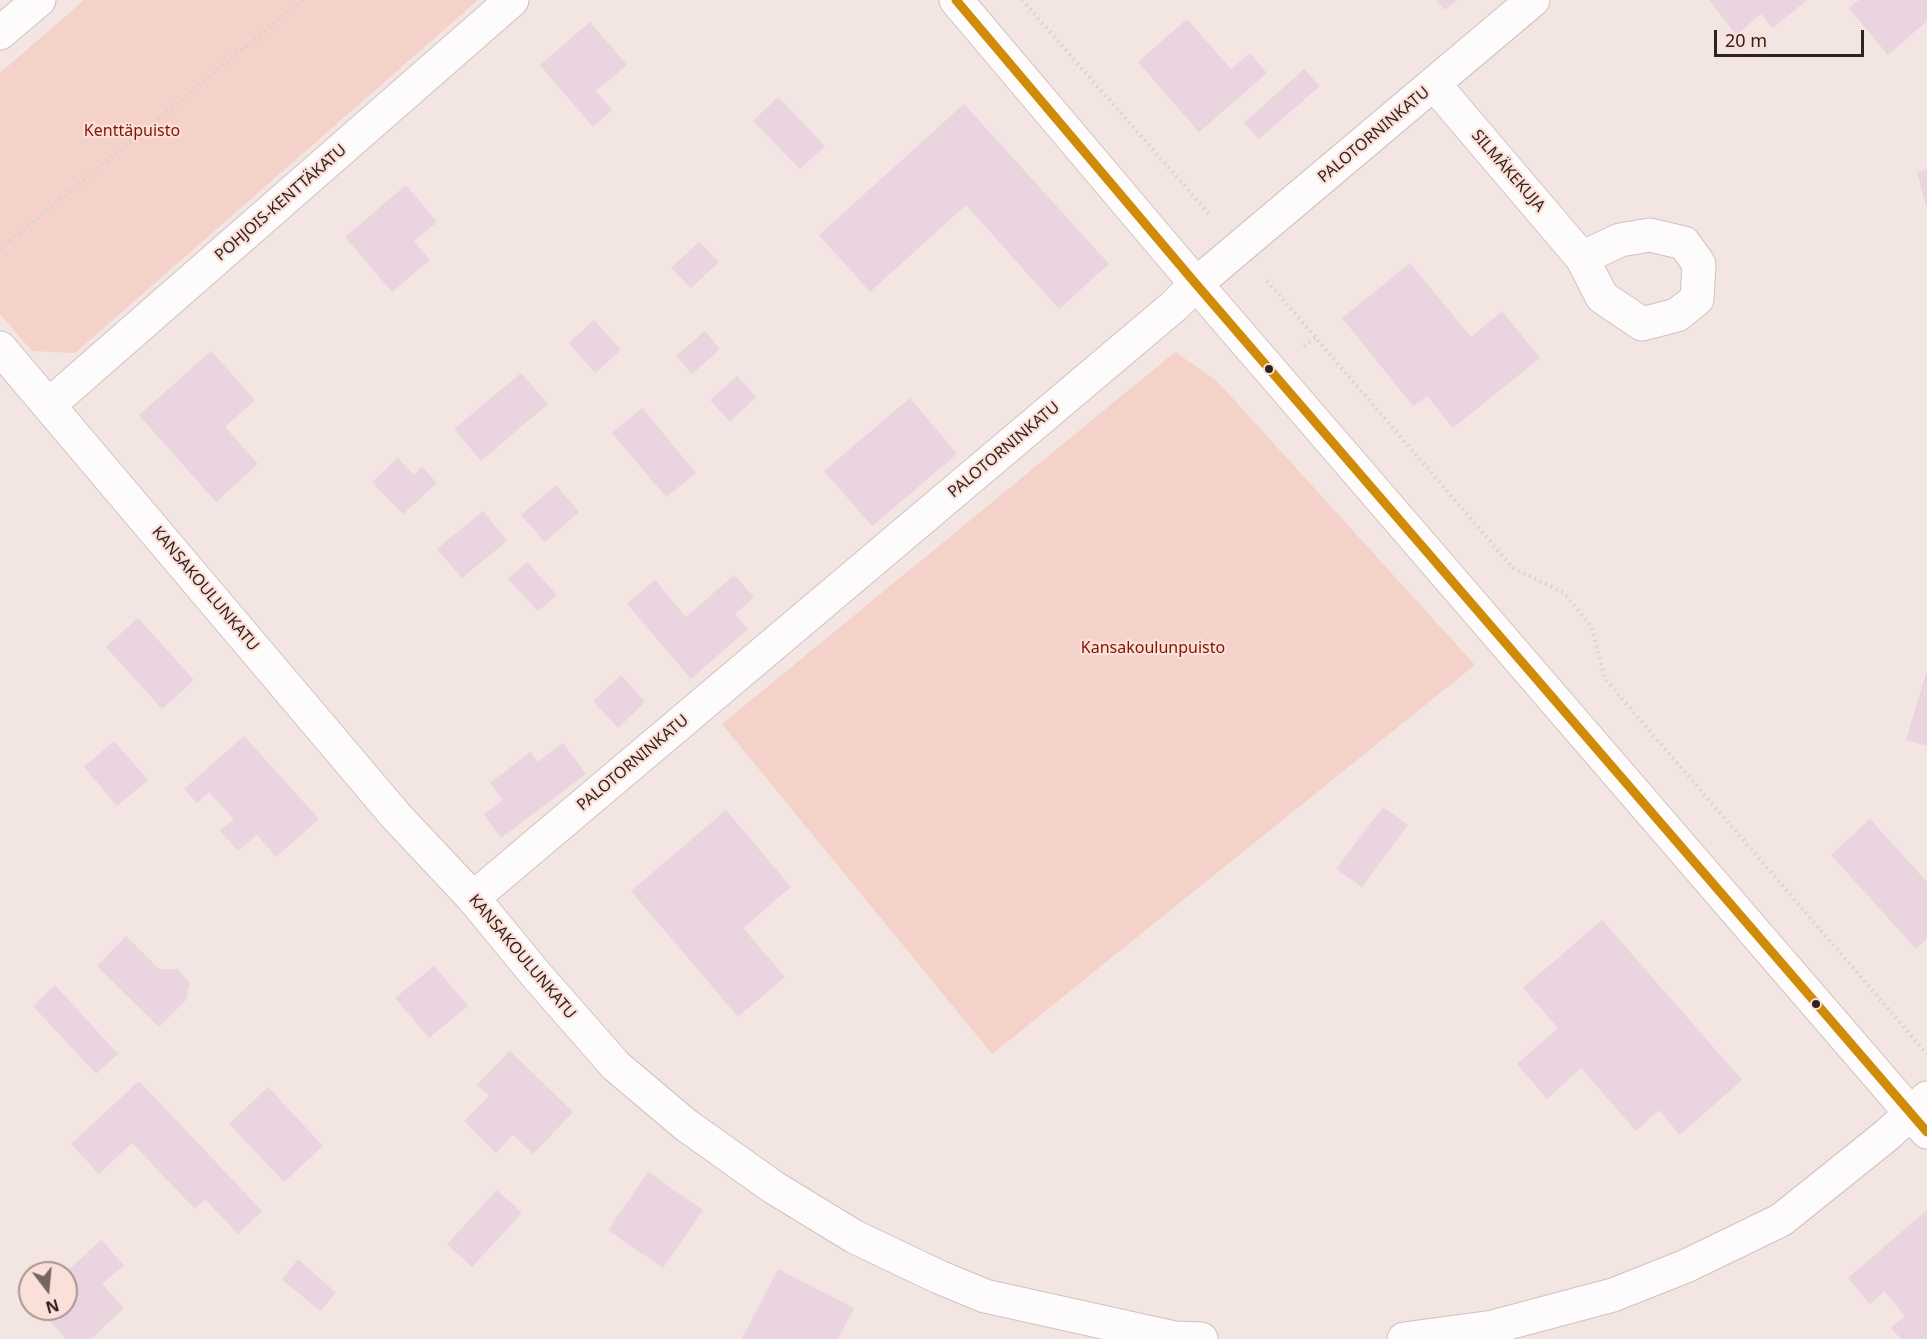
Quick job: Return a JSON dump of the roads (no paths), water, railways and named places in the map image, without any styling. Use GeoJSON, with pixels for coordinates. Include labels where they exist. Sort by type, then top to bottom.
{"type":"FeatureCollection","features":[{"type":"Feature","properties":{"kind":"street"},"geometry":{"type":"LineString","coordinates":[[0,33],[39,0]]}},
{"type":"Feature","properties":{"kind":"street","name":"POHJOIS-KENTTÄKATU"},"geometry":{"type":"LineString","coordinates":[[49,405],[512,0]]}},
{"type":"Feature","properties":{"kind":"street"},"geometry":{"type":"LineString","coordinates":[[956,0],[1196,284],[1921,1114],[1887,1135],[1781,1220],[1686,1266],[1614,1294],[1493,1327],[1404,1339]]}},
{"type":"Feature","properties":{"kind":"street","name":"PALOTORNINKATU"},"geometry":{"type":"LineString","coordinates":[[473,898],[1533,0]]}},
{"type":"Feature","properties":{"kind":"street","name":"SILMÄKEKUJA"},"geometry":{"type":"LineString","coordinates":[[1434,84],[1582,258]]}},
{"type":"Feature","properties":{"kind":"street","name":"KANSAKOULUNKATU"},"geometry":{"type":"LineString","coordinates":[[0,348],[396,816],[473,898],[616,1066],[686,1125],[773,1187],[855,1237],[939,1278],[985,1296],[1175,1338],[1201,1339]]}},
{"type":"Feature","properties":{"kind":"park label","name":"Kenttäpuisto"},"geometry":{"type":"Point","coordinates":[132,131]}},
{"type":"Feature","properties":{"kind":"park label","name":"Kansakoulunpuisto"},"geometry":{"type":"Point","coordinates":[1153,648]}}]}
